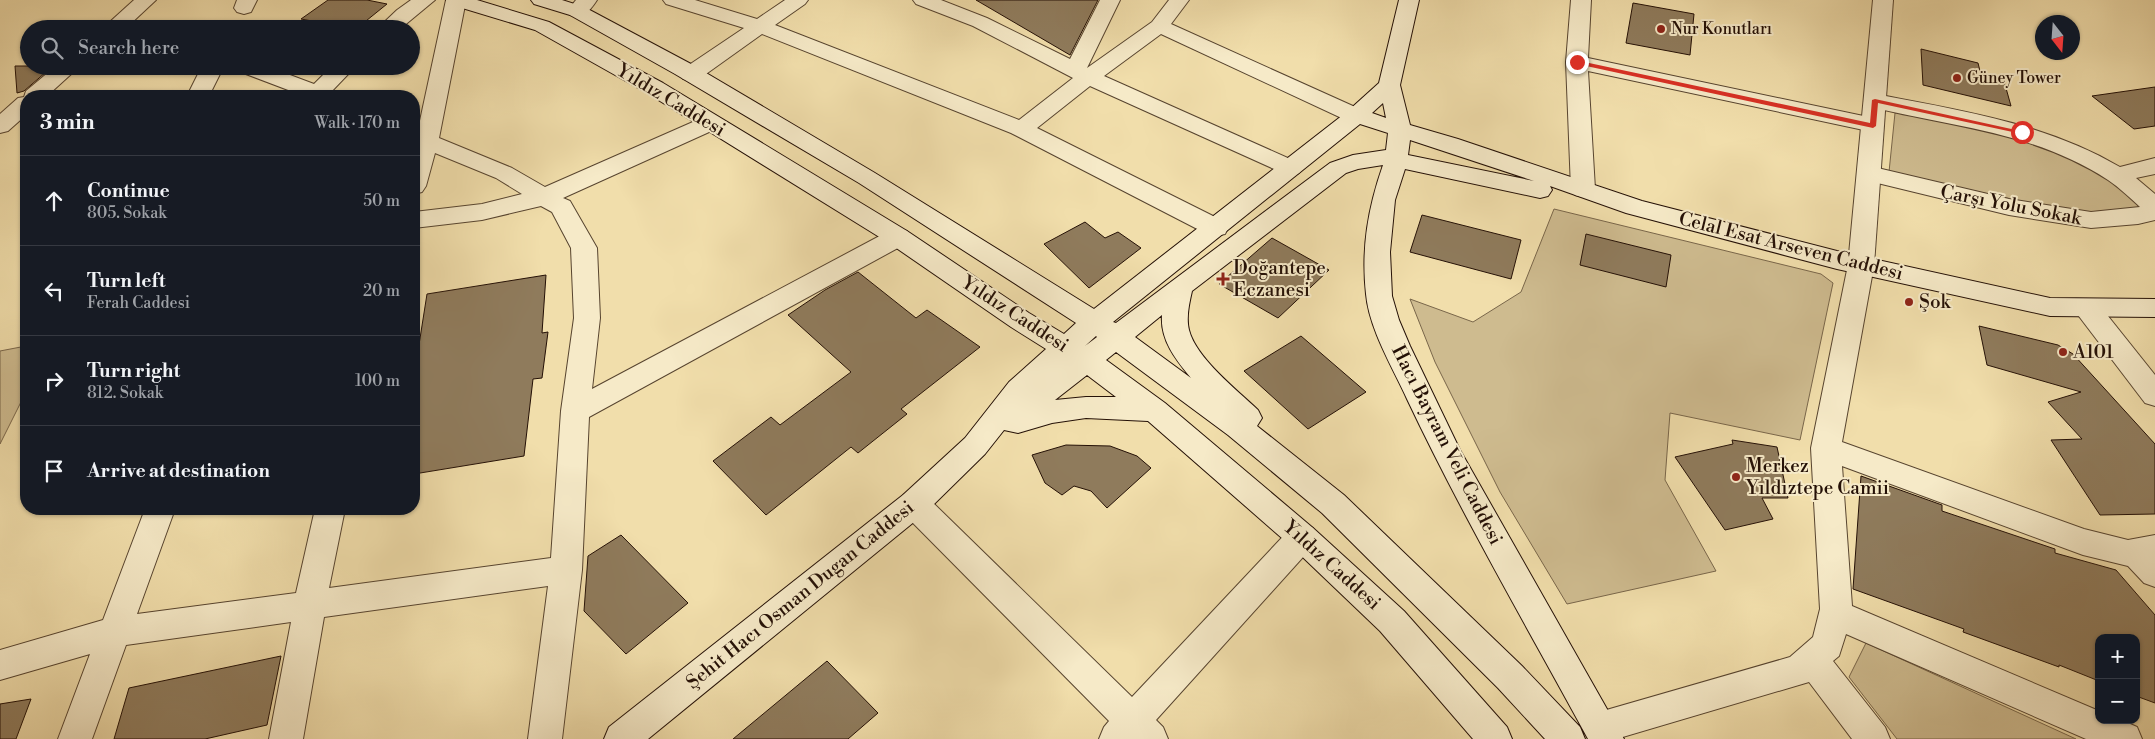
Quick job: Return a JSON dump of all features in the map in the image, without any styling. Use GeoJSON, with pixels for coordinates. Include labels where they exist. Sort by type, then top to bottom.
{"type":"FeatureCollection","features":[{"type":"Feature","properties":{"kind":"street"},"geometry":{"type":"LineString","coordinates":[[123,20],[146,0]]}},
{"type":"Feature","properties":{"kind":"street"},"geometry":{"type":"LineString","coordinates":[[397,20],[425,0]]}},
{"type":"Feature","properties":{"kind":"street"},"geometry":{"type":"LineString","coordinates":[[456,0],[420,139],[504,173],[560,206],[584,248],[587,318],[575,411],[566,570],[545,739]]}},
{"type":"Feature","properties":{"kind":"street","name":"Yıldız Caddesi"},"geometry":{"type":"LineString","coordinates":[[456,0],[542,26],[655,88],[710,124],[898,237],[1020,320],[1077,354],[1156,412],[1302,537],[1392,621],[1495,739]]}},
{"type":"Feature","properties":{"kind":"street","name":"Yıldız Caddesi"},"geometry":{"type":"LineString","coordinates":[[541,0],[582,6],[691,74],[867,178],[1095,322],[1238,427],[1333,504],[1510,677],[1568,739]]}},
{"type":"Feature","properties":{"kind":"street"},"geometry":{"type":"LineString","coordinates":[[673,0],[761,27],[1020,129],[1216,228]]}},
{"type":"Feature","properties":{"kind":"street"},"geometry":{"type":"LineString","coordinates":[[691,74],[798,0]]}},
{"type":"Feature","properties":{"kind":"street"},"geometry":{"type":"LineString","coordinates":[[923,0],[980,22],[1081,73],[1291,168]]}},
{"type":"Feature","properties":{"kind":"street"},"geometry":{"type":"LineString","coordinates":[[1081,73],[1110,0]]}},
{"type":"Feature","properties":{"kind":"street"},"geometry":{"type":"LineString","coordinates":[[1020,129],[1081,73],[1158,26],[1179,0]]}},
{"type":"Feature","properties":{"kind":"street"},"geometry":{"type":"LineString","coordinates":[[1400,128],[1389,85],[1409,0]]}},
{"type":"Feature","properties":{"kind":"street"},"geometry":{"type":"LineString","coordinates":[[1581,0],[1577,62],[1583,189]]}},
{"type":"Feature","properties":{"kind":"street"},"geometry":{"type":"LineString","coordinates":[[1604,733],[1800,670],[1827,645],[1836,609],[1826,448],[1861,265],[1883,0]]}},
{"type":"Feature","properties":{"kind":"street"},"geometry":{"type":"LineString","coordinates":[[1158,26],[1350,121],[1400,128],[1635,207]]}},
{"type":"Feature","properties":{"kind":"street"},"geometry":{"type":"LineString","coordinates":[[1577,62],[1873,126]]}},
{"type":"Feature","properties":{"kind":"street"},"geometry":{"type":"LineString","coordinates":[[41,90],[58,75]]}},
{"type":"Feature","properties":{"kind":"street"},"geometry":{"type":"LineString","coordinates":[[201,90],[208,75]]}},
{"type":"Feature","properties":{"kind":"street"},"geometry":{"type":"LineString","coordinates":[[269,75],[306,90]]}},
{"type":"Feature","properties":{"kind":"street"},"geometry":{"type":"LineString","coordinates":[[323,90],[337,75]]}},
{"type":"Feature","properties":{"kind":"street"},"geometry":{"type":"LineString","coordinates":[[986,438],[1077,354],[1095,322],[1350,121],[1389,85]]}},
{"type":"Feature","properties":{"kind":"street"},"geometry":{"type":"LineString","coordinates":[[1875,100],[2022,132],[2070,150],[2117,175],[2155,206]]}},
{"type":"Feature","properties":{"kind":"street"},"geometry":{"type":"LineString","coordinates":[[0,126],[20,108]]}},
{"type":"Feature","properties":{"kind":"street"},"geometry":{"type":"LineString","coordinates":[[1350,121],[1344,133],[1349,141],[1362,150],[1389,158],[1558,194],[1635,207]]}},
{"type":"Feature","properties":{"kind":"street"},"geometry":{"type":"LineString","coordinates":[[420,219],[482,212],[544,197],[710,124]]}},
{"type":"Feature","properties":{"kind":"street","name":"Hacı Bayram Veli Caddesi"},"geometry":{"type":"LineString","coordinates":[[1400,128],[1389,158],[1377,252],[1380,296],[1386,320],[1396,346],[1448,455],[1604,733]]}},
{"type":"Feature","properties":{"kind":"street"},"geometry":{"type":"LineString","coordinates":[[1077,354],[1116,338],[1180,287],[1338,168],[1353,162],[1389,158]]}},
{"type":"Feature","properties":{"kind":"street"},"geometry":{"type":"LineString","coordinates":[[2117,175],[2155,166]]}},
{"type":"Feature","properties":{"kind":"street","name":"Çarşı Yolu Sokak"},"geometry":{"type":"LineString","coordinates":[[1869,174],[2008,207],[2091,220],[2138,216],[2155,212]]}},
{"type":"Feature","properties":{"kind":"street","name":"Celal Esat Arseven Caddesi"},"geometry":{"type":"LineString","coordinates":[[1635,207],[1861,265],[2050,307],[2155,308]]}},
{"type":"Feature","properties":{"kind":"street"},"geometry":{"type":"LineString","coordinates":[[575,411],[898,237]]}},
{"type":"Feature","properties":{"kind":"street"},"geometry":{"type":"LineString","coordinates":[[1180,287],[1174,316],[1175,330],[1181,345],[1218,388],[1333,504]]}},
{"type":"Feature","properties":{"kind":"street"},"geometry":{"type":"LineString","coordinates":[[2087,308],[2155,395]]}},
{"type":"Feature","properties":{"kind":"street"},"geometry":{"type":"LineString","coordinates":[[986,438],[1039,413],[1073,407],[1103,406],[1156,412]]}},
{"type":"Feature","properties":{"kind":"street","name":"Şehit Hacı Osman Dugan Caddesi"},"geometry":{"type":"LineString","coordinates":[[621,739],[914,504],[986,438]]}},
{"type":"Feature","properties":{"kind":"street"},"geometry":{"type":"LineString","coordinates":[[1826,448],[2083,542],[2148,558]]}},
{"type":"Feature","properties":{"kind":"street"},"geometry":{"type":"LineString","coordinates":[[914,504],[1133,733],[1302,537]]}},
{"type":"Feature","properties":{"kind":"street"},"geometry":{"type":"LineString","coordinates":[[75,739],[158,515]]}},
{"type":"Feature","properties":{"kind":"street"},"geometry":{"type":"LineString","coordinates":[[286,739],[310,604],[329,515]]}},
{"type":"Feature","properties":{"kind":"street"},"geometry":{"type":"LineString","coordinates":[[0,664],[113,632],[566,570]]}},
{"type":"Feature","properties":{"kind":"street"},"geometry":{"type":"LineString","coordinates":[[1835,614],[2125,739]]}},
{"type":"Feature","properties":{"kind":"street"},"geometry":{"type":"LineString","coordinates":[[1812,658],[1873,739]]}},
{"type":"Feature","properties":{"kind":"shaded area"},"geometry":{"type":"Polygon","coordinates":[[[1905,112],[2042,144],[2097,168],[2146,205],[2131,209],[2074,213],[1889,172],[1895,113],[1905,112]]]}},
{"type":"Feature","properties":{"kind":"shaded area"},"geometry":{"type":"Polygon","coordinates":[[[1554,209],[1821,274],[1833,283],[1800,440],[1670,413],[1665,480],[1716,571],[1567,604],[1500,492],[1435,362],[1410,299],[1473,322],[1521,292],[1554,209]]]}},
{"type":"Feature","properties":{"kind":"shaded area"},"geometry":{"type":"Polygon","coordinates":[[[20,347],[20,404],[0,444],[0,351],[20,347]]]}},
{"type":"Feature","properties":{"kind":"shaded area"},"geometry":{"type":"Polygon","coordinates":[[[1866,643],[2076,739],[1897,739],[1849,677],[1866,643]]]}},
{"type":"Feature","properties":{"kind":"building"},"geometry":{"type":"Polygon","coordinates":[[[328,0],[367,0],[387,4],[367,20],[301,19],[328,0]]]}},
{"type":"Feature","properties":{"kind":"building"},"geometry":{"type":"Polygon","coordinates":[[[976,0],[1098,0],[1070,55],[976,0]]]}},
{"type":"Feature","properties":{"kind":"building","name":"Nur Konutları"},"geometry":{"type":"Polygon","coordinates":[[[1633,3],[1694,14],[1690,55],[1626,43],[1633,3]]]}},
{"type":"Feature","properties":{"kind":"building","name":"Güney Tower"},"geometry":{"type":"Polygon","coordinates":[[[1921,49],[1978,63],[1981,75],[2004,81],[2011,106],[1923,85],[1921,49]]]}},
{"type":"Feature","properties":{"kind":"building"},"geometry":{"type":"Polygon","coordinates":[[[15,66],[20,66],[20,75],[43,75],[25,90],[20,90],[20,92],[17,93],[15,66]]]}},
{"type":"Feature","properties":{"kind":"building"},"geometry":{"type":"Polygon","coordinates":[[[2155,87],[2155,126],[2134,129],[2092,96],[2155,87]]]}},
{"type":"Feature","properties":{"kind":"building"},"geometry":{"type":"Polygon","coordinates":[[[1422,215],[1521,240],[1511,279],[1410,252],[1422,215]]]}},
{"type":"Feature","properties":{"kind":"building"},"geometry":{"type":"Polygon","coordinates":[[[1085,222],[1105,238],[1118,232],[1141,248],[1089,288],[1044,244],[1085,222]]]}},
{"type":"Feature","properties":{"kind":"building"},"geometry":{"type":"Polygon","coordinates":[[[1586,234],[1671,255],[1666,287],[1580,265],[1586,234]]]}},
{"type":"Feature","properties":{"kind":"building"},"geometry":{"type":"Polygon","coordinates":[[[1272,238],[1329,270],[1278,318],[1219,284],[1272,238]]]}},
{"type":"Feature","properties":{"kind":"building"},"geometry":{"type":"Polygon","coordinates":[[[858,272],[916,318],[927,310],[980,347],[901,409],[907,414],[858,453],[851,447],[766,515],[713,461],[771,417],[780,425],[851,372],[788,315],[825,290],[858,272]]]}},
{"type":"Feature","properties":{"kind":"building"},"geometry":{"type":"Polygon","coordinates":[[[546,275],[542,333],[548,332],[542,378],[533,379],[524,456],[420,473],[420,338],[427,294],[546,275]]]}},
{"type":"Feature","properties":{"kind":"building"},"geometry":{"type":"Polygon","coordinates":[[[1979,326],[2058,345],[2073,354],[2155,444],[2155,514],[2100,515],[2051,440],[2082,439],[2048,402],[2081,392],[1987,365],[1979,326]]]}},
{"type":"Feature","properties":{"kind":"building"},"geometry":{"type":"Polygon","coordinates":[[[1301,336],[1366,392],[1308,429],[1244,371],[1301,336]]]}},
{"type":"Feature","properties":{"kind":"building","name":"Merkez Yıldıztepe Camii"},"geometry":{"type":"Polygon","coordinates":[[[1732,440],[1777,447],[1788,498],[1762,498],[1773,519],[1725,530],[1675,457],[1733,444],[1732,440]]]}},
{"type":"Feature","properties":{"kind":"building"},"geometry":{"type":"Polygon","coordinates":[[[1066,445],[1110,446],[1137,456],[1151,468],[1107,508],[1091,491],[1074,486],[1062,495],[1045,483],[1032,455],[1066,445]]]}},
{"type":"Feature","properties":{"kind":"building"},"geometry":{"type":"Polygon","coordinates":[[[1861,476],[1942,505],[1942,511],[2055,549],[2055,553],[2116,570],[2155,615],[2155,703],[2140,697],[2140,634],[2095,634],[2095,679],[1963,632],[1964,629],[1853,589],[1861,476]]]}},
{"type":"Feature","properties":{"kind":"building"},"geometry":{"type":"Polygon","coordinates":[[[621,535],[688,603],[626,654],[584,611],[588,556],[621,535]]]}},
{"type":"Feature","properties":{"kind":"building"},"geometry":{"type":"Polygon","coordinates":[[[281,656],[267,725],[205,739],[114,739],[129,688],[281,656]]]}},
{"type":"Feature","properties":{"kind":"building"},"geometry":{"type":"Polygon","coordinates":[[[827,661],[878,713],[848,739],[733,739],[827,661]]]}},
{"type":"Feature","properties":{"kind":"building"},"geometry":{"type":"Polygon","coordinates":[[[31,699],[16,739],[0,739],[0,704],[31,699]]]}},
{"type":"Feature","properties":{"kind":"place","name":"Nur Konutları"},"geometry":{"type":"Point","coordinates":[1661,29]}},
{"type":"Feature","properties":{"kind":"place","name":"Güney Tower"},"geometry":{"type":"Point","coordinates":[1957,78]}},
{"type":"Feature","properties":{"kind":"place","name":"Doğantepe Eczanesi"},"geometry":{"type":"Point","coordinates":[1223,279]}},
{"type":"Feature","properties":{"kind":"place","name":"Şok"},"geometry":{"type":"Point","coordinates":[1909,302]}},
{"type":"Feature","properties":{"kind":"place","name":"A101"},"geometry":{"type":"Point","coordinates":[2063,352]}},
{"type":"Feature","properties":{"kind":"place","name":"Merkez Yıldıztepe Camii"},"geometry":{"type":"Point","coordinates":[1736,477]}},
{"type":"Feature","properties":{"kind":"route"},"geometry":{"type":"LineString","coordinates":[[1577,62],[1873,126],[1875,100],[2022,132]]}}]}
